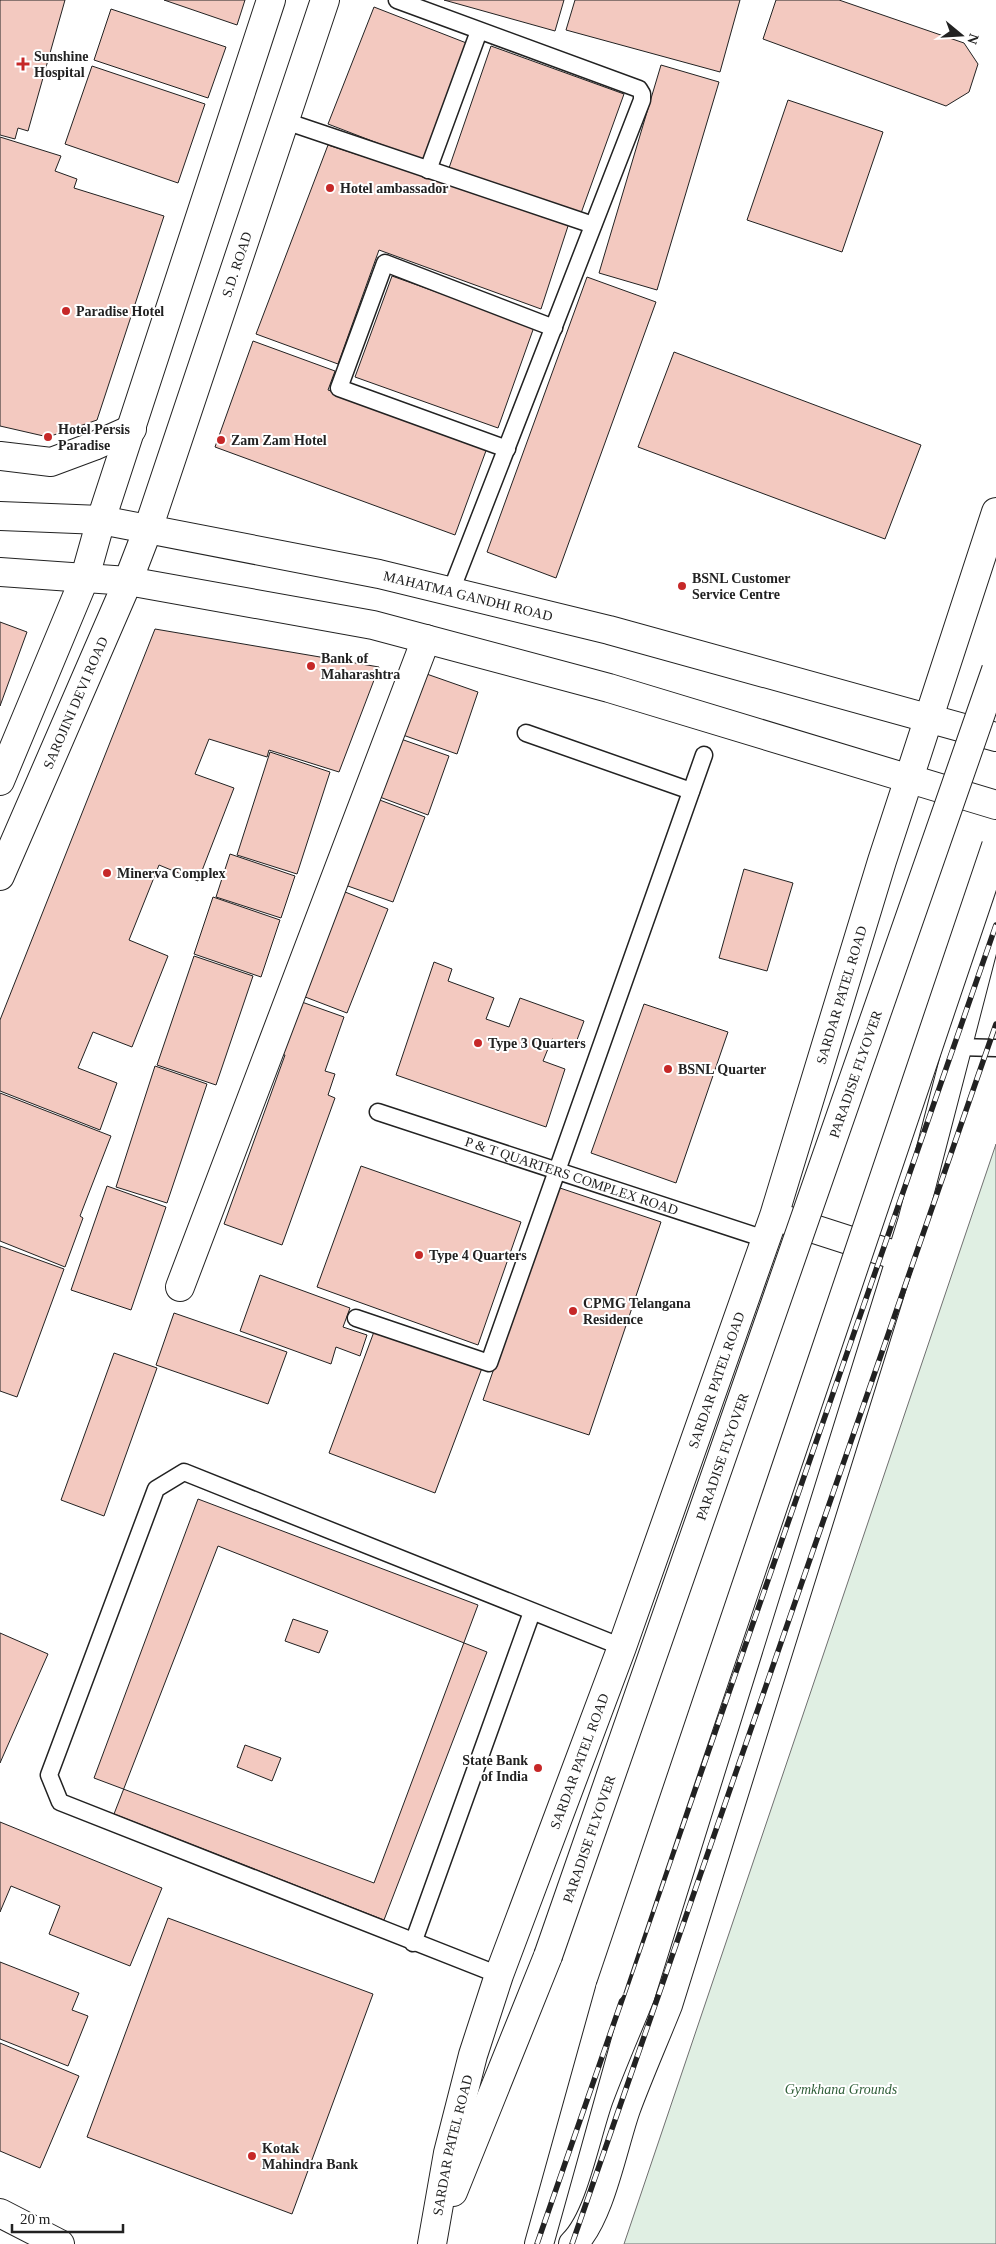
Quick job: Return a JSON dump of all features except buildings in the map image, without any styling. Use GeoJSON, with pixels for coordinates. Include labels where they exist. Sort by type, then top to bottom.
{"type":"FeatureCollection","features":[{"type":"Feature","properties":{"kind":"main road"},"geometry":{"type":"LineString","coordinates":[[0,781],[85,577],[100,520],[132,429],[272,0]]}},
{"type":"Feature","properties":{"kind":"main road","name":"S.D. ROAD"},"geometry":{"type":"LineString","coordinates":[[148,528],[325,0]]}},
{"type":"Feature","properties":{"kind":"main road"},"geometry":{"type":"LineString","coordinates":[[0,456],[51,462],[132,429]]}},
{"type":"Feature","properties":{"kind":"main road","name":"SARDAR PATEL ROAD"},"geometry":{"type":"LineString","coordinates":[[433,2241],[448,2153],[473,2055],[499,1975],[622,1647],[769,1227],[882,861],[996,512]]}},
{"type":"Feature","properties":{"kind":"main road","name":"MAHATMA GANDHI ROAD"},"geometry":{"type":"LineString","coordinates":[[0,516],[100,520],[379,574],[609,630],[996,737]]}},
{"type":"Feature","properties":{"kind":"main road","name":"SAROJINI DEVI ROAD"},"geometry":{"type":"LineString","coordinates":[[0,876],[128,581],[148,528]]}},
{"type":"Feature","properties":{"kind":"main road"},"geometry":{"type":"LineString","coordinates":[[0,572],[128,581],[373,626],[609,688],[996,805]]}},
{"type":"Feature","properties":{"kind":"main road"},"geometry":{"type":"LineString","coordinates":[[180,1287],[426,640]]}},
{"type":"Feature","properties":{"kind":"main road","name":"PARADISE FLYOVER"},"geometry":{"type":"LineString","coordinates":[[433,2241],[548,1956],[996,670]]}},
{"type":"Feature","properties":{"kind":"main road"},"geometry":{"type":"LineString","coordinates":[[539,2244],[610,1989],[996,846]]}},
{"type":"Feature","properties":{"kind":"main road"},"geometry":{"type":"LineString","coordinates":[[572,2244],[588,2223],[626,2109],[668,2005],[901,1257],[957,1047],[992,935],[996,900]]}},
{"type":"Feature","properties":{"kind":"main road"},"geometry":{"type":"LineString","coordinates":[[769,1227],[901,1257]]}},
{"type":"Feature","properties":{"kind":"main road"},"geometry":{"type":"LineString","coordinates":[[0,2213],[60,2244]]}},
{"type":"Feature","properties":{"kind":"lane"},"geometry":{"type":"LineString","coordinates":[[397,0],[639,90],[642,94],[642,100],[594,225],[450,591]]}},
{"type":"Feature","properties":{"kind":"lane"},"geometry":{"type":"LineString","coordinates":[[428,170],[479,31]]}},
{"type":"Feature","properties":{"kind":"lane"},"geometry":{"type":"LineString","coordinates":[[285,121],[594,225]]}},
{"type":"Feature","properties":{"kind":"lane"},"geometry":{"type":"LineString","coordinates":[[507,449],[339,388],[385,263],[554,328]]}},
{"type":"Feature","properties":{"kind":"lane"},"geometry":{"type":"LineString","coordinates":[[526,733],[691,791]]}},
{"type":"Feature","properties":{"kind":"lane"},"geometry":{"type":"LineString","coordinates":[[356,1318],[489,1363],[704,755]]}},
{"type":"Feature","properties":{"kind":"lane"},"geometry":{"type":"LineString","coordinates":[[957,1047],[996,1048]]}},
{"type":"Feature","properties":{"kind":"lane","name":"P & T QUARTERS COMPLEX ROAD"},"geometry":{"type":"LineString","coordinates":[[378,1112],[557,1171],[769,1227]]}},
{"type":"Feature","properties":{"kind":"lane"},"geometry":{"type":"LineString","coordinates":[[499,1975],[413,1943],[60,1802],[49,1776],[156,1489],[184,1472],[622,1647]]}},
{"type":"Feature","properties":{"kind":"lane"},"geometry":{"type":"LineString","coordinates":[[413,1943],[532,1612]]}},
{"type":"Feature","properties":{"kind":"green space","name":"Gymkhana Grounds"},"geometry":{"type":"Polygon","coordinates":[[[996,1144],[996,2244],[624,2244],[996,1144]]]}},
{"type":"Feature","properties":{"kind":"railway"},"geometry":{"type":"LineString","coordinates":[[537,2244],[996,925]]}},
{"type":"Feature","properties":{"kind":"railway"},"geometry":{"type":"LineString","coordinates":[[572,2244],[996,1024]]}},
{"type":"Feature","properties":{"kind":"place","name":"Sunshine Hospital"},"geometry":{"type":"Point","coordinates":[23,64]}},
{"type":"Feature","properties":{"kind":"place","name":"Hotel ambassador"},"geometry":{"type":"Point","coordinates":[330,188]}},
{"type":"Feature","properties":{"kind":"place","name":"Paradise Hotel"},"geometry":{"type":"Point","coordinates":[66,311]}},
{"type":"Feature","properties":{"kind":"place","name":"Hotel Persis Paradise"},"geometry":{"type":"Point","coordinates":[48,437]}},
{"type":"Feature","properties":{"kind":"place","name":"Zam Zam Hotel"},"geometry":{"type":"Point","coordinates":[221,440]}},
{"type":"Feature","properties":{"kind":"place","name":"BSNL Customer Service Centre"},"geometry":{"type":"Point","coordinates":[682,586]}},
{"type":"Feature","properties":{"kind":"place","name":"Bank of Maharashtra"},"geometry":{"type":"Point","coordinates":[311,666]}},
{"type":"Feature","properties":{"kind":"place","name":"Minerva Complex"},"geometry":{"type":"Point","coordinates":[107,873]}},
{"type":"Feature","properties":{"kind":"place","name":"Type 3 Quarters"},"geometry":{"type":"Point","coordinates":[478,1043]}},
{"type":"Feature","properties":{"kind":"place","name":"BSNL Quarter"},"geometry":{"type":"Point","coordinates":[668,1069]}},
{"type":"Feature","properties":{"kind":"place","name":"Type 4 Quarters"},"geometry":{"type":"Point","coordinates":[419,1255]}},
{"type":"Feature","properties":{"kind":"place","name":"CPMG Telangana Residence"},"geometry":{"type":"Point","coordinates":[573,1311]}},
{"type":"Feature","properties":{"kind":"place","name":"State Bank of India"},"geometry":{"type":"Point","coordinates":[538,1768]}},
{"type":"Feature","properties":{"kind":"place","name":"Kotak Mahindra Bank"},"geometry":{"type":"Point","coordinates":[252,2156]}}]}
